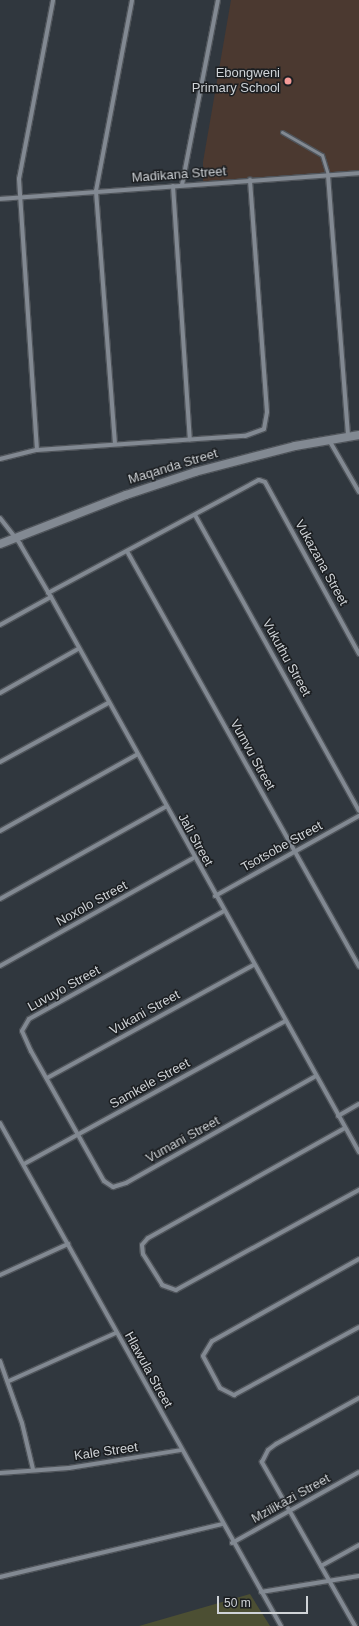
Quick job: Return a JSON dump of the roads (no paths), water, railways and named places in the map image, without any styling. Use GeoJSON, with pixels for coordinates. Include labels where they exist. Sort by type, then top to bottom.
{"type":"FeatureCollection","features":[{"type":"Feature","properties":{"kind":"street"},"geometry":{"type":"LineString","coordinates":[[37,450],[20,196],[24,151],[53,0]]}},
{"type":"Feature","properties":{"kind":"street"},"geometry":{"type":"LineString","coordinates":[[115,444],[96,191],[132,0]]}},
{"type":"Feature","properties":{"kind":"street"},"geometry":{"type":"LineString","coordinates":[[182,185],[218,0]]}},
{"type":"Feature","properties":{"kind":"street","name":"Madikana Street"},"geometry":{"type":"LineString","coordinates":[[0,200],[20,196],[359,173]]}},
{"type":"Feature","properties":{"kind":"street"},"geometry":{"type":"LineString","coordinates":[[328,175],[348,436]]}},
{"type":"Feature","properties":{"kind":"street"},"geometry":{"type":"LineString","coordinates":[[0,459],[37,450],[255,434],[266,424],[250,180]]}},
{"type":"Feature","properties":{"kind":"street"},"geometry":{"type":"LineString","coordinates":[[173,186],[190,439]]}},
{"type":"Feature","properties":{"kind":"street","name":"Maqanda Street"},"geometry":{"type":"LineString","coordinates":[[0,544],[15,537],[195,472],[329,440],[359,435]]}},
{"type":"Feature","properties":{"kind":"street"},"geometry":{"type":"LineString","coordinates":[[329,440],[359,492]]}},
{"type":"Feature","properties":{"kind":"street","name":"Vukazana Street"},"geometry":{"type":"LineString","coordinates":[[195,515],[254,480],[265,482],[359,654]]}},
{"type":"Feature","properties":{"kind":"street"},"geometry":{"type":"LineString","coordinates":[[0,625],[49,595],[195,515]]}},
{"type":"Feature","properties":{"kind":"street","name":"Vukuthu Street"},"geometry":{"type":"LineString","coordinates":[[195,515],[359,811]]}},
{"type":"Feature","properties":{"kind":"street","name":"Jali Street"},"geometry":{"type":"LineString","coordinates":[[0,518],[15,537],[49,595],[136,755],[359,1152]]}},
{"type":"Feature","properties":{"kind":"street","name":"Vumvu Street"},"geometry":{"type":"LineString","coordinates":[[128,553],[359,967]]}},
{"type":"Feature","properties":{"kind":"street"},"geometry":{"type":"LineString","coordinates":[[0,693],[78,649]]}},
{"type":"Feature","properties":{"kind":"street"},"geometry":{"type":"LineString","coordinates":[[0,762],[108,703]]}},
{"type":"Feature","properties":{"kind":"street"},"geometry":{"type":"LineString","coordinates":[[0,831],[136,755]]}},
{"type":"Feature","properties":{"kind":"street"},"geometry":{"type":"LineString","coordinates":[[0,899],[165,807]]}},
{"type":"Feature","properties":{"kind":"street","name":"Tsotsobe Street"},"geometry":{"type":"LineString","coordinates":[[215,896],[359,816]]}},
{"type":"Feature","properties":{"kind":"street","name":"Noxolo Street"},"geometry":{"type":"LineString","coordinates":[[0,966],[194,858]]}},
{"type":"Feature","properties":{"kind":"street","name":"Luvuyo Street"},"geometry":{"type":"LineString","coordinates":[[79,1135],[23,1035],[23,1027],[29,1019],[224,912]]}},
{"type":"Feature","properties":{"kind":"street","name":"Vukani Street"},"geometry":{"type":"LineString","coordinates":[[47,1078],[254,965]]}},
{"type":"Feature","properties":{"kind":"street","name":"Samkele Street"},"geometry":{"type":"LineString","coordinates":[[24,1164],[285,1021]]}},
{"type":"Feature","properties":{"kind":"street","name":"Vumani Street"},"geometry":{"type":"LineString","coordinates":[[79,1135],[104,1181],[118,1186],[316,1076]]}},
{"type":"Feature","properties":{"kind":"street"},"geometry":{"type":"LineString","coordinates":[[338,1116],[359,1104]]}},
{"type":"Feature","properties":{"kind":"street","name":"Hlawula Street"},"geometry":{"type":"LineString","coordinates":[[0,1123],[232,1543],[281,1626]]}},
{"type":"Feature","properties":{"kind":"street"},"geometry":{"type":"LineString","coordinates":[[345,1128],[148,1238],[142,1245],[143,1254],[162,1285],[176,1290],[359,1190]]}},
{"type":"Feature","properties":{"kind":"street"},"geometry":{"type":"LineString","coordinates":[[0,1275],[68,1244]]}},
{"type":"Feature","properties":{"kind":"street"},"geometry":{"type":"LineString","coordinates":[[359,1259],[212,1341],[203,1356],[220,1388],[234,1395],[359,1327]]}},
{"type":"Feature","properties":{"kind":"street"},"geometry":{"type":"LineString","coordinates":[[8,1381],[116,1333]]}},
{"type":"Feature","properties":{"kind":"street"},"geometry":{"type":"LineString","coordinates":[[0,1362],[8,1381],[33,1469]]}},
{"type":"Feature","properties":{"kind":"street"},"geometry":{"type":"LineString","coordinates":[[355,1626],[289,1510],[264,1470],[264,1456],[276,1444],[359,1398]]}},
{"type":"Feature","properties":{"kind":"street","name":"Kale Street"},"geometry":{"type":"LineString","coordinates":[[0,1473],[33,1469],[69,1468],[181,1450]]}},
{"type":"Feature","properties":{"kind":"street","name":"Mzilikazi Street"},"geometry":{"type":"LineString","coordinates":[[232,1543],[359,1472]]}},
{"type":"Feature","properties":{"kind":"street"},"geometry":{"type":"LineString","coordinates":[[0,1577],[222,1524]]}},
{"type":"Feature","properties":{"kind":"street"},"geometry":{"type":"LineString","coordinates":[[321,1566],[359,1545]]}},
{"type":"Feature","properties":{"kind":"street"},"geometry":{"type":"LineString","coordinates":[[261,1592],[359,1576]]}},
{"type":"Feature","properties":{"kind":"lane"},"geometry":{"type":"LineString","coordinates":[[282,132],[322,155],[328,175]]}},
{"type":"Feature","properties":{"kind":"place","name":"Ebongweni Primary School"},"geometry":{"type":"Point","coordinates":[288,81]}}]}
